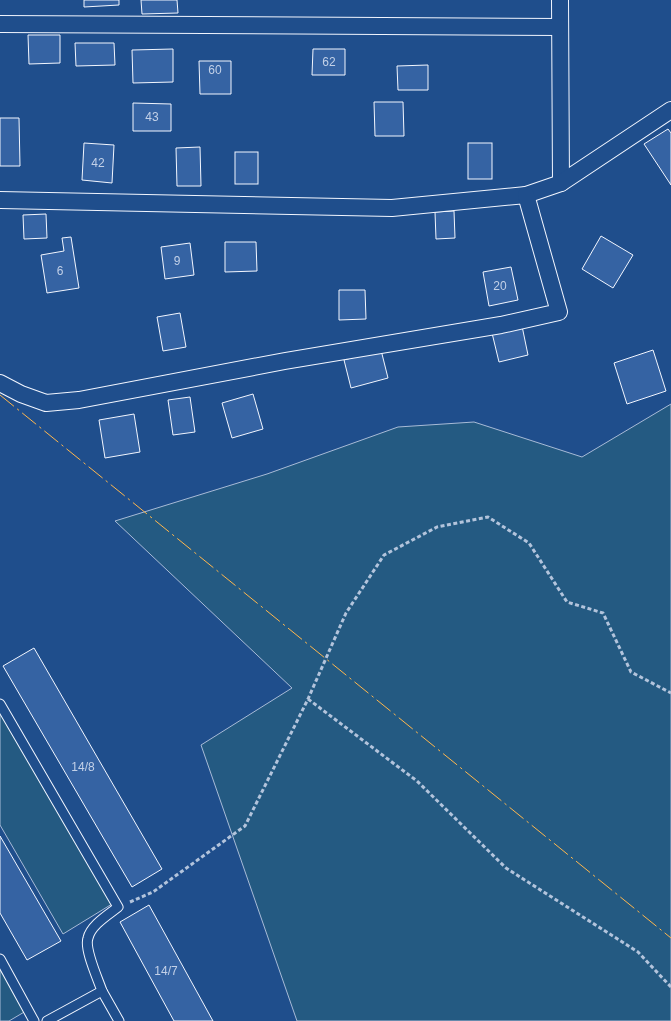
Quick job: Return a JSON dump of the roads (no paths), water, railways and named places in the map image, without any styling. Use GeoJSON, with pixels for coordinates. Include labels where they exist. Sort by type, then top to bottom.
{"type":"FeatureCollection","features":[{"type":"Feature","properties":{"kind":"street"},"geometry":{"type":"LineString","coordinates":[[560,0],[561,183]]}},
{"type":"Feature","properties":{"kind":"street"},"geometry":{"type":"LineString","coordinates":[[0,24],[560,27]]}},
{"type":"Feature","properties":{"kind":"street"},"geometry":{"type":"LineString","coordinates":[[0,200],[392,208],[526,195],[561,183],[671,110]]}},
{"type":"Feature","properties":{"kind":"street"},"geometry":{"type":"LineString","coordinates":[[0,383],[20,394],[46,403],[79,400],[501,325],[559,312],[526,195]]}},
{"type":"Feature","properties":{"kind":"lane"},"geometry":{"type":"LineString","coordinates":[[0,704],[118,907],[95,926],[87,938],[89,953],[102,991],[119,1021]]}},
{"type":"Feature","properties":{"kind":"lane"},"geometry":{"type":"LineString","coordinates":[[0,958],[34,1021]]}},
{"type":"Feature","properties":{"kind":"lane"},"geometry":{"type":"LineString","coordinates":[[47,1021],[102,991]]}}]}
